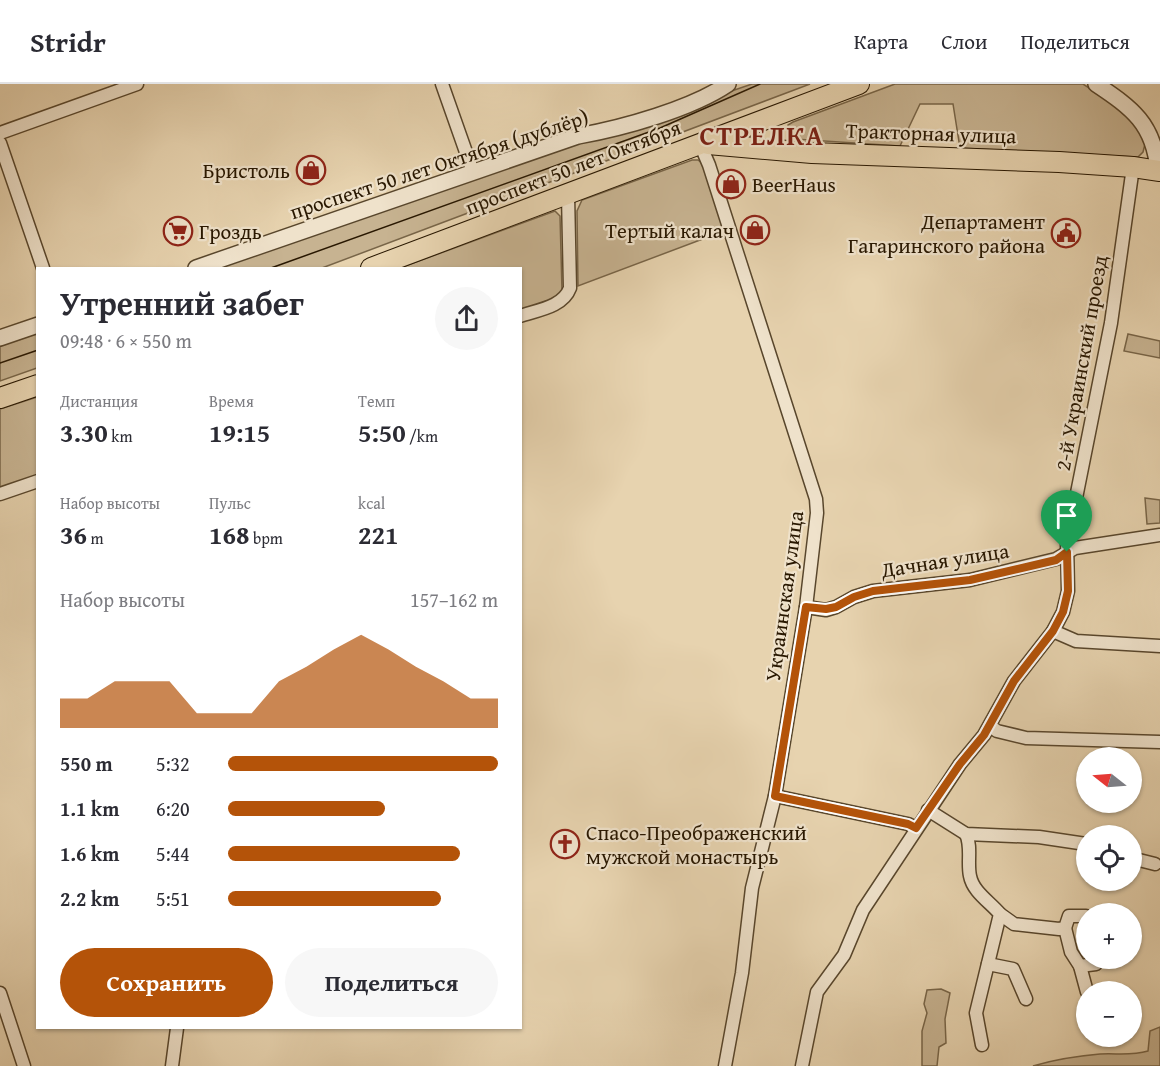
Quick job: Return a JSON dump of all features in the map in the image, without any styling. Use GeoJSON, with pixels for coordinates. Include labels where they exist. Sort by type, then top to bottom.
{"type":"FeatureCollection","features":[{"type":"Feature","properties":{"kind":"main road","name":"проспект 50 лет Октября"},"geometry":{"type":"LineString","coordinates":[[374,267],[859,84]]}},
{"type":"Feature","properties":{"kind":"main road"},"geometry":{"type":"LineString","coordinates":[[791,110],[783,120],[781,129],[786,143],[797,150]]}},
{"type":"Feature","properties":{"kind":"main road","name":"Тракторная улица"},"geometry":{"type":"LineString","coordinates":[[700,144],[812,153],[1159,170]]}},
{"type":"Feature","properties":{"kind":"main road"},"geometry":{"type":"LineString","coordinates":[[0,398],[36,387]]}},
{"type":"Feature","properties":{"kind":"street"},"geometry":{"type":"LineString","coordinates":[[0,132],[137,84]]}},
{"type":"Feature","properties":{"kind":"street"},"geometry":{"type":"LineString","coordinates":[[442,84],[473,172]]}},
{"type":"Feature","properties":{"kind":"street","name":"проспект 50 лет Октября (дублёр)"},"geometry":{"type":"LineString","coordinates":[[199,267],[578,136],[608,130],[690,104],[728,84]]}},
{"type":"Feature","properties":{"kind":"street"},"geometry":{"type":"LineString","coordinates":[[1096,84],[1122,101],[1137,115],[1156,149],[1159,170]]}},
{"type":"Feature","properties":{"kind":"street"},"geometry":{"type":"LineString","coordinates":[[0,143],[43,267]]}},
{"type":"Feature","properties":{"kind":"street","name":"Украинская улица"},"geometry":{"type":"LineString","coordinates":[[700,144],[709,165],[816,499],[817,513],[806,607],[775,796],[752,888],[742,973],[725,1066]]}},
{"type":"Feature","properties":{"kind":"street","name":"2-й Украинский проезд"},"geometry":{"type":"LineString","coordinates":[[802,1066],[817,992],[844,955],[863,910],[928,810],[990,726],[1014,681],[1053,631],[1063,612],[1068,591],[1067,552],[1111,323],[1133,167]]}},
{"type":"Feature","properties":{"kind":"street"},"geometry":{"type":"LineString","coordinates":[[522,315],[559,303],[567,297],[570,288],[568,195]]}},
{"type":"Feature","properties":{"kind":"street"},"geometry":{"type":"LineString","coordinates":[[0,338],[36,326]]}},
{"type":"Feature","properties":{"kind":"street"},"geometry":{"type":"LineString","coordinates":[[0,494],[36,482]]}},
{"type":"Feature","properties":{"kind":"street","name":"Дачная улица"},"geometry":{"type":"LineString","coordinates":[[806,607],[826,609],[836,607],[854,597],[873,591],[970,580],[1056,560],[1075,548],[1160,536]]}},
{"type":"Feature","properties":{"kind":"street"},"geometry":{"type":"LineString","coordinates":[[1053,631],[1076,641],[1160,646]]}},
{"type":"Feature","properties":{"kind":"street"},"geometry":{"type":"LineString","coordinates":[[990,726],[997,732],[1026,738],[1160,742]]}},
{"type":"Feature","properties":{"kind":"street"},"geometry":{"type":"LineString","coordinates":[[775,796],[908,824],[916,828]]}},
{"type":"Feature","properties":{"kind":"street"},"geometry":{"type":"LineString","coordinates":[[928,810],[966,834],[1040,837],[1076,842]]}},
{"type":"Feature","properties":{"kind":"street"},"geometry":{"type":"LineString","coordinates":[[966,834],[969,840],[970,877],[977,891],[1000,914],[1014,924],[1065,928]]}},
{"type":"Feature","properties":{"kind":"street"},"geometry":{"type":"LineString","coordinates":[[1142,861],[1155,864]]}},
{"type":"Feature","properties":{"kind":"street"},"geometry":{"type":"LineString","coordinates":[[982,1045],[976,1013],[1000,914]]}},
{"type":"Feature","properties":{"kind":"street"},"geometry":{"type":"LineString","coordinates":[[1076,916],[1069,916],[1065,928],[1071,952],[1076,960]]}},
{"type":"Feature","properties":{"kind":"street"},"geometry":{"type":"LineString","coordinates":[[988,964],[1013,969],[1026,999]]}},
{"type":"Feature","properties":{"kind":"street"},"geometry":{"type":"LineString","coordinates":[[0,993],[24,1066]]}},
{"type":"Feature","properties":{"kind":"street"},"geometry":{"type":"LineString","coordinates":[[172,1066],[177,1029]]}},
{"type":"Feature","properties":{"kind":"shaded area"},"geometry":{"type":"Polygon","coordinates":[[[752,84],[810,84],[325,267],[215,267],[752,84]]]}},
{"type":"Feature","properties":{"kind":"shaded area"},"geometry":{"type":"Polygon","coordinates":[[[895,84],[1083,84],[1117,106],[1143,134],[1145,144],[1143,152],[1138,157],[960,148],[953,104],[920,104],[900,146],[794,139],[788,134],[788,125],[793,122],[895,84]]]}},
{"type":"Feature","properties":{"kind":"shaded area"},"geometry":{"type":"Polygon","coordinates":[[[692,160],[698,160],[703,164],[724,231],[578,286],[577,211],[582,200],[692,160]]]}},
{"type":"Feature","properties":{"kind":"shaded area"},"geometry":{"type":"Polygon","coordinates":[[[555,211],[560,216],[562,291],[558,297],[522,310],[522,267],[403,267],[555,211]]]}},
{"type":"Feature","properties":{"kind":"shaded area"},"geometry":{"type":"Polygon","coordinates":[[[36,331],[36,368],[0,381],[0,344],[36,331]]]}},
{"type":"Feature","properties":{"kind":"shaded area"},"geometry":{"type":"Polygon","coordinates":[[[1128,334],[1160,341],[1160,358],[1124,351],[1128,334]]]}},
{"type":"Feature","properties":{"kind":"shaded area"},"geometry":{"type":"Polygon","coordinates":[[[36,397],[36,475],[0,488],[0,409],[36,397]]]}},
{"type":"Feature","properties":{"kind":"shaded area"},"geometry":{"type":"Polygon","coordinates":[[[1145,498],[1160,500],[1160,523],[1147,524],[1145,498]]]}},
{"type":"Feature","properties":{"kind":"shaded area"},"geometry":{"type":"Polygon","coordinates":[[[941,989],[950,993],[945,1019],[946,1043],[939,1047],[937,1066],[922,1066],[922,1031],[927,1013],[924,1004],[927,990],[941,989]]]}},
{"type":"Feature","properties":{"kind":"shaded area"},"geometry":{"type":"Polygon","coordinates":[[[1160,1027],[1160,1066],[1033,1066],[1083,1056],[1142,1053],[1148,1051],[1150,1031],[1160,1027]]]}},
{"type":"Feature","properties":{"kind":"tram line"},"geometry":{"type":"LineString","coordinates":[[274,267],[660,128],[760,84]]}},
{"type":"Feature","properties":{"kind":"tram line"},"geometry":{"type":"LineString","coordinates":[[0,363],[36,351]]}},
{"type":"Feature","properties":{"kind":"place","name":"Бристоль"},"geometry":{"type":"Point","coordinates":[311,170]}},
{"type":"Feature","properties":{"kind":"place","name":"BeerHaus"},"geometry":{"type":"Point","coordinates":[731,184]}},
{"type":"Feature","properties":{"kind":"place","name":"Тертый калач"},"geometry":{"type":"Point","coordinates":[755,230]}},
{"type":"Feature","properties":{"kind":"place","name":"Гроздь"},"geometry":{"type":"Point","coordinates":[178,231]}},
{"type":"Feature","properties":{"kind":"place","name":"Департамент Гагаринского района"},"geometry":{"type":"Point","coordinates":[1066,233]}},
{"type":"Feature","properties":{"kind":"place","name":"Спасо-Преображенский мужской монастырь"},"geometry":{"type":"Point","coordinates":[565,844]}},
{"type":"Feature","properties":{"kind":"district","name":"СТРЕЛКА"},"geometry":{"type":"Point","coordinates":[762,135]}},
{"type":"Feature","properties":{"kind":"route"},"geometry":{"type":"LineString","coordinates":[[1067,552],[1068,591],[1063,612],[1053,631],[1014,681],[984,735],[960,764],[916,828],[908,824],[775,796],[806,607],[826,609],[873,591],[970,580],[1056,560],[1067,552]]}}]}
